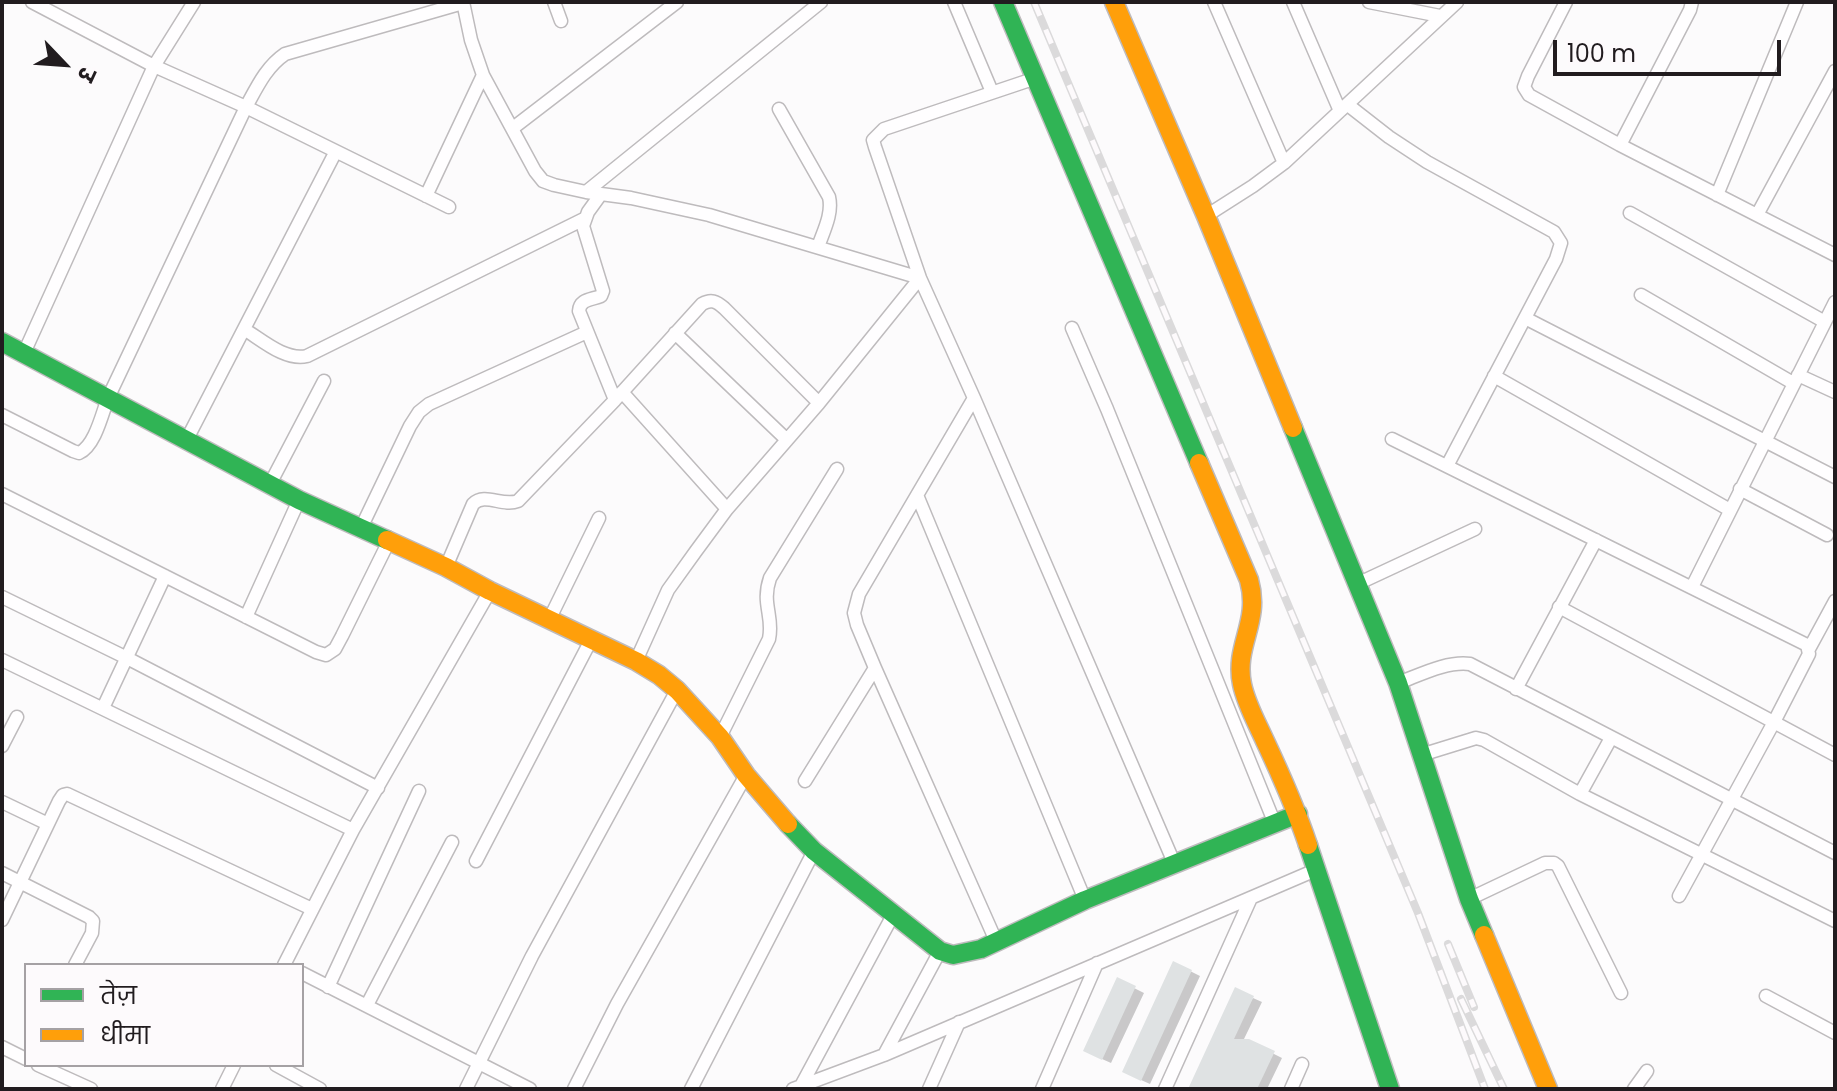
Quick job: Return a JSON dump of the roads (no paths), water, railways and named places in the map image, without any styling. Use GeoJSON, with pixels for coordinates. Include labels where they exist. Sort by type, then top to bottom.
{"type":"FeatureCollection","features":[{"type":"Feature","properties":{"kind":"street"},"geometry":{"type":"LineString","coordinates":[[32,2],[154,66],[246,107],[449,207]]}},
{"type":"Feature","properties":{"kind":"street"},"geometry":{"type":"LineString","coordinates":[[24,353],[154,66],[194,2]]}},
{"type":"Feature","properties":{"kind":"street"},"geometry":{"type":"LineString","coordinates":[[554,2],[561,21]]}},
{"type":"Feature","properties":{"kind":"street"},"geometry":{"type":"LineString","coordinates":[[513,128],[677,2]]}},
{"type":"Feature","properties":{"kind":"street"},"geometry":{"type":"LineString","coordinates":[[954,2],[992,92]]}},
{"type":"Feature","properties":{"kind":"street"},"geometry":{"type":"LineString","coordinates":[[1003,2],[1249,580],[1254,601],[1241,657],[1242,686],[1298,814],[1390,1089]]}},
{"type":"Feature","properties":{"kind":"street"},"geometry":{"type":"LineString","coordinates":[[1114,2],[1206,216],[1398,683],[1469,899],[1548,1089]]}},
{"type":"Feature","properties":{"kind":"street"},"geometry":{"type":"LineString","coordinates":[[1214,2],[1284,163]]}},
{"type":"Feature","properties":{"kind":"street"},"geometry":{"type":"LineString","coordinates":[[1293,2],[1344,108],[1417,156],[1554,232],[1561,243],[1556,259],[1447,466]]}},
{"type":"Feature","properties":{"kind":"street"},"geometry":{"type":"LineString","coordinates":[[1369,2],[1440,16]]}},
{"type":"Feature","properties":{"kind":"street"},"geometry":{"type":"LineString","coordinates":[[1206,216],[1284,163],[1457,2]]}},
{"type":"Feature","properties":{"kind":"street"},"geometry":{"type":"LineString","coordinates":[[1566,2],[1524,87],[1529,95],[1835,255]]}},
{"type":"Feature","properties":{"kind":"street"},"geometry":{"type":"LineString","coordinates":[[1620,145],[1692,2]]}},
{"type":"Feature","properties":{"kind":"street"},"geometry":{"type":"LineString","coordinates":[[1717,195],[1797,2]]}},
{"type":"Feature","properties":{"kind":"street"},"geometry":{"type":"LineString","coordinates":[[2,415],[79,453],[86,451],[108,398],[246,107],[267,70],[285,54],[463,3],[483,75],[543,181],[709,215],[920,278]]}},
{"type":"Feature","properties":{"kind":"street"},"geometry":{"type":"LineString","coordinates":[[586,192],[818,3]]}},
{"type":"Feature","properties":{"kind":"street"},"geometry":{"type":"LineString","coordinates":[[1757,215],[1835,71]]}},
{"type":"Feature","properties":{"kind":"street"},"geometry":{"type":"LineString","coordinates":[[426,196],[483,75]]}},
{"type":"Feature","properties":{"kind":"street"},"geometry":{"type":"LineString","coordinates":[[1036,78],[884,129],[873,140],[920,278],[1175,865]]}},
{"type":"Feature","properties":{"kind":"street"},"geometry":{"type":"LineString","coordinates":[[779,109],[831,204],[818,247]]}},
{"type":"Feature","properties":{"kind":"street"},"geometry":{"type":"LineString","coordinates":[[186,441],[335,153]]}},
{"type":"Feature","properties":{"kind":"street"},"geometry":{"type":"LineString","coordinates":[[244,329],[285,354],[297,358],[307,356],[584,219],[601,194]]}},
{"type":"Feature","properties":{"kind":"street"},"geometry":{"type":"LineString","coordinates":[[1630,213],[1825,322]]}},
{"type":"Feature","properties":{"kind":"street"},"geometry":{"type":"LineString","coordinates":[[584,219],[584,233],[603,291],[601,296],[583,301],[579,306],[580,316],[618,396],[727,509]]}},
{"type":"Feature","properties":{"kind":"street"},"geometry":{"type":"LineString","coordinates":[[636,661],[668,590],[727,509],[819,403],[920,278]]}},
{"type":"Feature","properties":{"kind":"street"},"geometry":{"type":"LineString","coordinates":[[1641,295],[1796,379],[1835,393],[1835,405]]}},
{"type":"Feature","properties":{"kind":"street"},"geometry":{"type":"LineString","coordinates":[[446,567],[477,499],[507,504],[518,501],[708,301],[716,301],[819,403]]}},
{"type":"Feature","properties":{"kind":"street"},"geometry":{"type":"LineString","coordinates":[[1692,587],[1835,302]]}},
{"type":"Feature","properties":{"kind":"street"},"geometry":{"type":"LineString","coordinates":[[1525,318],[1835,477]]}},
{"type":"Feature","properties":{"kind":"street"},"geometry":{"type":"LineString","coordinates":[[1072,328],[1275,824]]}},
{"type":"Feature","properties":{"kind":"street"},"geometry":{"type":"LineString","coordinates":[[361,528],[419,412],[429,404],[587,332]]}},
{"type":"Feature","properties":{"kind":"street"},"geometry":{"type":"LineString","coordinates":[[675,333],[787,440]]}},
{"type":"Feature","properties":{"kind":"street"},"geometry":{"type":"LineString","coordinates":[[2,342],[299,500],[446,567],[659,675],[720,737],[746,775],[814,851],[940,951],[953,955],[971,952],[1085,900],[1298,814]]}},
{"type":"Feature","properties":{"kind":"street"},"geometry":{"type":"LineString","coordinates":[[1494,376],[1730,510]]}},
{"type":"Feature","properties":{"kind":"street"},"geometry":{"type":"LineString","coordinates":[[270,484],[324,381]]}},
{"type":"Feature","properties":{"kind":"street"},"geometry":{"type":"LineString","coordinates":[[974,398],[859,594],[854,613],[875,668],[996,941]]}},
{"type":"Feature","properties":{"kind":"street"},"geometry":{"type":"LineString","coordinates":[[1392,439],[1803,642],[1809,649]]}},
{"type":"Feature","properties":{"kind":"street"},"geometry":{"type":"LineString","coordinates":[[720,737],[769,639],[772,629],[766,589],[770,578],[837,469]]}},
{"type":"Feature","properties":{"kind":"street"},"geometry":{"type":"LineString","coordinates":[[1740,489],[1827,535]]}},
{"type":"Feature","properties":{"kind":"street"},"geometry":{"type":"LineString","coordinates":[[2,494],[326,655],[335,649],[389,541]]}},
{"type":"Feature","properties":{"kind":"street"},"geometry":{"type":"LineString","coordinates":[[917,495],[1085,900]]}},
{"type":"Feature","properties":{"kind":"street"},"geometry":{"type":"LineString","coordinates":[[246,617],[299,500]]}},
{"type":"Feature","properties":{"kind":"street"},"geometry":{"type":"LineString","coordinates":[[549,620],[599,518]]}},
{"type":"Feature","properties":{"kind":"street"},"geometry":{"type":"LineString","coordinates":[[1357,584],[1475,529]]}},
{"type":"Feature","properties":{"kind":"street"},"geometry":{"type":"LineString","coordinates":[[1516,689],[1596,540]]}},
{"type":"Feature","properties":{"kind":"street"},"geometry":{"type":"LineString","coordinates":[[103,708],[165,576]]}},
{"type":"Feature","properties":{"kind":"street"},"geometry":{"type":"LineString","coordinates":[[286,963],[353,830],[490,591]]}},
{"type":"Feature","properties":{"kind":"street"},"geometry":{"type":"LineString","coordinates":[[2,597],[378,788]]}},
{"type":"Feature","properties":{"kind":"street"},"geometry":{"type":"LineString","coordinates":[[1559,607],[1835,755]]}},
{"type":"Feature","properties":{"kind":"street"},"geometry":{"type":"LineString","coordinates":[[1679,896],[1834,607]]}},
{"type":"Feature","properties":{"kind":"street"},"geometry":{"type":"LineString","coordinates":[[476,861],[591,640]]}},
{"type":"Feature","properties":{"kind":"street"},"geometry":{"type":"LineString","coordinates":[[2,660],[353,830]]}},
{"type":"Feature","properties":{"kind":"street"},"geometry":{"type":"LineString","coordinates":[[1398,683],[1460,663],[1470,664],[1835,853]]}},
{"type":"Feature","properties":{"kind":"street"},"geometry":{"type":"LineString","coordinates":[[805,781],[875,668]]}},
{"type":"Feature","properties":{"kind":"street"},"geometry":{"type":"LineString","coordinates":[[466,1089],[532,956],[677,690]]}},
{"type":"Feature","properties":{"kind":"street"},"geometry":{"type":"LineString","coordinates":[[2,746],[17,717]]}},
{"type":"Feature","properties":{"kind":"street"},"geometry":{"type":"LineString","coordinates":[[1421,755],[1476,738],[1484,740],[1580,794],[1835,921]]}},
{"type":"Feature","properties":{"kind":"street"},"geometry":{"type":"LineString","coordinates":[[1580,794],[1611,738]]}},
{"type":"Feature","properties":{"kind":"street"},"geometry":{"type":"LineString","coordinates":[[574,1089],[617,1004],[746,775]]}},
{"type":"Feature","properties":{"kind":"street"},"geometry":{"type":"LineString","coordinates":[[328,987],[419,791]]}},
{"type":"Feature","properties":{"kind":"street"},"geometry":{"type":"LineString","coordinates":[[2,920],[48,824],[63,795],[67,794],[312,909]]}},
{"type":"Feature","properties":{"kind":"street"},"geometry":{"type":"LineString","coordinates":[[2,802],[48,824]]}},
{"type":"Feature","properties":{"kind":"street"},"geometry":{"type":"LineString","coordinates":[[367,1005],[452,842]]}},
{"type":"Feature","properties":{"kind":"street"},"geometry":{"type":"LineString","coordinates":[[691,1089],[814,851]]}},
{"type":"Feature","properties":{"kind":"street"},"geometry":{"type":"LineString","coordinates":[[1469,899],[1545,863],[1554,863],[1621,993]]}},
{"type":"Feature","properties":{"kind":"street"},"geometry":{"type":"LineString","coordinates":[[798,1087],[884,1055],[1318,869]]}},
{"type":"Feature","properties":{"kind":"street"},"geometry":{"type":"LineString","coordinates":[[2,873],[93,921],[92,933],[76,963]]}},
{"type":"Feature","properties":{"kind":"street"},"geometry":{"type":"LineString","coordinates":[[1165,1089],[1251,898]]}},
{"type":"Feature","properties":{"kind":"street"},"geometry":{"type":"LineString","coordinates":[[798,1087],[893,915]]}},
{"type":"Feature","properties":{"kind":"street"},"geometry":{"type":"LineString","coordinates":[[884,1055],[940,951]]}},
{"type":"Feature","properties":{"kind":"street"},"geometry":{"type":"LineString","coordinates":[[1042,1089],[1097,963]]}},
{"type":"Feature","properties":{"kind":"street"},"geometry":{"type":"LineString","coordinates":[[304,974],[530,1089]]}},
{"type":"Feature","properties":{"kind":"street"},"geometry":{"type":"LineString","coordinates":[[1766,996],[1835,1033]]}},
{"type":"Feature","properties":{"kind":"street"},"geometry":{"type":"LineString","coordinates":[[929,1089],[959,1022]]}},
{"type":"Feature","properties":{"kind":"street"},"geometry":{"type":"LineString","coordinates":[[4,1053],[24,1058]]}},
{"type":"Feature","properties":{"kind":"street"},"geometry":{"type":"LineString","coordinates":[[1291,1089],[1302,1064]]}},
{"type":"Feature","properties":{"kind":"street"},"geometry":{"type":"LineString","coordinates":[[42,1067],[91,1089]]}},
{"type":"Feature","properties":{"kind":"street"},"geometry":{"type":"LineString","coordinates":[[222,1089],[233,1067]]}},
{"type":"Feature","properties":{"kind":"street"},"geometry":{"type":"LineString","coordinates":[[280,1067],[320,1089]]}},
{"type":"Feature","properties":{"kind":"street"},"geometry":{"type":"LineString","coordinates":[[1634,1089],[1647,1071]]}},
{"type":"Feature","properties":{"kind":"railway"},"geometry":{"type":"LineString","coordinates":[[1034,2],[1418,913],[1485,1089]]}},
{"type":"Feature","properties":{"kind":"railway"},"geometry":{"type":"LineString","coordinates":[[1448,944],[1474,1007]]}},
{"type":"Feature","properties":{"kind":"railway"},"geometry":{"type":"LineString","coordinates":[[1461,999],[1504,1089]]}}]}
